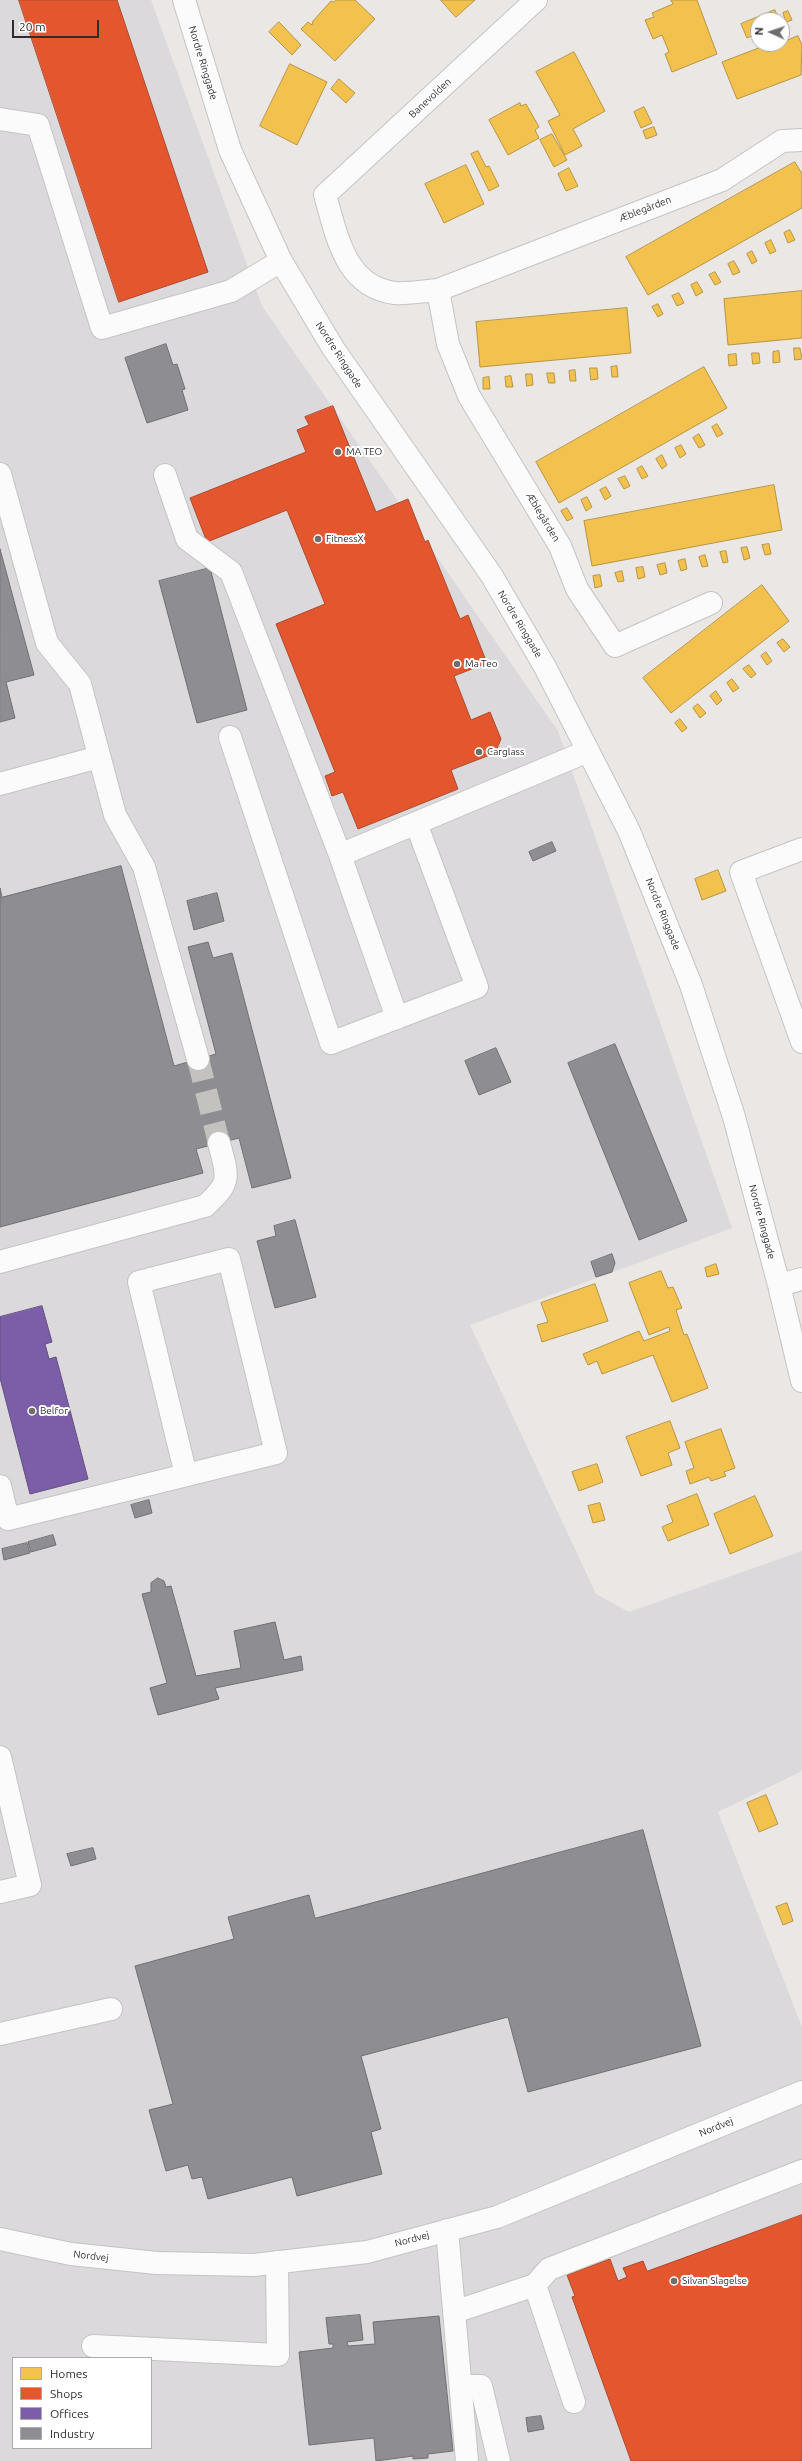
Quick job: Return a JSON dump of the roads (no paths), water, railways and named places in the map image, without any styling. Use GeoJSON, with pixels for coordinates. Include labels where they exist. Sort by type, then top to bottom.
{"type":"FeatureCollection","features":[{"type":"Feature","properties":{"kind":"street","name":"Nordre Ringgade"},"geometry":{"type":"LineString","coordinates":[[184,0],[230,150],[281,261],[333,348],[492,576],[545,667],[629,831],[691,985],[734,1117],[779,1285],[802,1381]]}},
{"type":"Feature","properties":{"kind":"street","name":"Banevolden"},"geometry":{"type":"LineString","coordinates":[[325,196],[536,0]]}},
{"type":"Feature","properties":{"kind":"street"},"geometry":{"type":"LineString","coordinates":[[0,119],[38,125],[102,328],[231,291],[281,261]]}},
{"type":"Feature","properties":{"kind":"street","name":"Æblegården"},"geometry":{"type":"LineString","coordinates":[[325,196],[348,264],[358,277],[382,291],[397,293],[438,290],[722,180],[782,142],[802,140]]}},
{"type":"Feature","properties":{"kind":"street","name":"Æblegården"},"geometry":{"type":"LineString","coordinates":[[438,290],[448,344],[469,396],[560,546],[577,589],[615,646],[711,604]]}},
{"type":"Feature","properties":{"kind":"street"},"geometry":{"type":"LineString","coordinates":[[0,474],[47,643],[80,684],[115,815],[144,867],[198,1059]]}},
{"type":"Feature","properties":{"kind":"street"},"geometry":{"type":"LineString","coordinates":[[164,474],[187,539],[231,572],[340,855],[397,1018]]}},
{"type":"Feature","properties":{"kind":"street"},"geometry":{"type":"LineString","coordinates":[[230,737],[331,1043],[477,987],[416,823]]}},
{"type":"Feature","properties":{"kind":"street"},"geometry":{"type":"LineString","coordinates":[[340,855],[588,751]]}},
{"type":"Feature","properties":{"kind":"street"},"geometry":{"type":"LineString","coordinates":[[0,784],[99,757]]}},
{"type":"Feature","properties":{"kind":"street"},"geometry":{"type":"LineString","coordinates":[[801,1035],[741,872],[802,849]]}},
{"type":"Feature","properties":{"kind":"street"},"geometry":{"type":"LineString","coordinates":[[0,1262],[205,1206],[223,1190],[226,1170],[219,1143]]}},
{"type":"Feature","properties":{"kind":"street"},"geometry":{"type":"LineString","coordinates":[[0,1486],[8,1519],[276,1453],[229,1259],[139,1282],[186,1475]]}},
{"type":"Feature","properties":{"kind":"street"},"geometry":{"type":"LineString","coordinates":[[779,1285],[802,1278]]}},
{"type":"Feature","properties":{"kind":"street"},"geometry":{"type":"LineString","coordinates":[[0,1757],[30,1885],[0,1892]]}},
{"type":"Feature","properties":{"kind":"street"},"geometry":{"type":"LineString","coordinates":[[0,2034],[111,2009]]}},
{"type":"Feature","properties":{"kind":"street","name":"Nordvej"},"geometry":{"type":"LineString","coordinates":[[0,2239],[71,2254],[158,2264],[254,2265],[367,2252],[497,2216],[802,2092]]}},
{"type":"Feature","properties":{"kind":"street"},"geometry":{"type":"LineString","coordinates":[[454,2312],[535,2285],[549,2269],[802,2171]]}},
{"type":"Feature","properties":{"kind":"street"},"geometry":{"type":"LineString","coordinates":[[447,2230],[467,2461]]}},
{"type":"Feature","properties":{"kind":"street"},"geometry":{"type":"LineString","coordinates":[[93,2346],[278,2355],[277,2262]]}},
{"type":"Feature","properties":{"kind":"street"},"geometry":{"type":"LineString","coordinates":[[535,2285],[574,2402]]}},
{"type":"Feature","properties":{"kind":"street"},"geometry":{"type":"LineString","coordinates":[[461,2386],[481,2386],[499,2461]]}},
{"type":"Feature","properties":{"kind":"tunnel"},"geometry":{"type":"LineString","coordinates":[[198,1059],[219,1143]]}},
{"type":"Feature","properties":{"kind":"place","name":"MA TEO"},"geometry":{"type":"Point","coordinates":[338,452]}},
{"type":"Feature","properties":{"kind":"place","name":"FitnessX"},"geometry":{"type":"Point","coordinates":[318,539]}},
{"type":"Feature","properties":{"kind":"place","name":"Ma Teo"},"geometry":{"type":"Point","coordinates":[457,664]}},
{"type":"Feature","properties":{"kind":"place","name":"Carglass"},"geometry":{"type":"Point","coordinates":[479,752]}},
{"type":"Feature","properties":{"kind":"place","name":"Belfor"},"geometry":{"type":"Point","coordinates":[32,1411]}},
{"type":"Feature","properties":{"kind":"place","name":"Silvan Slagelse"},"geometry":{"type":"Point","coordinates":[674,2281]}}]}
